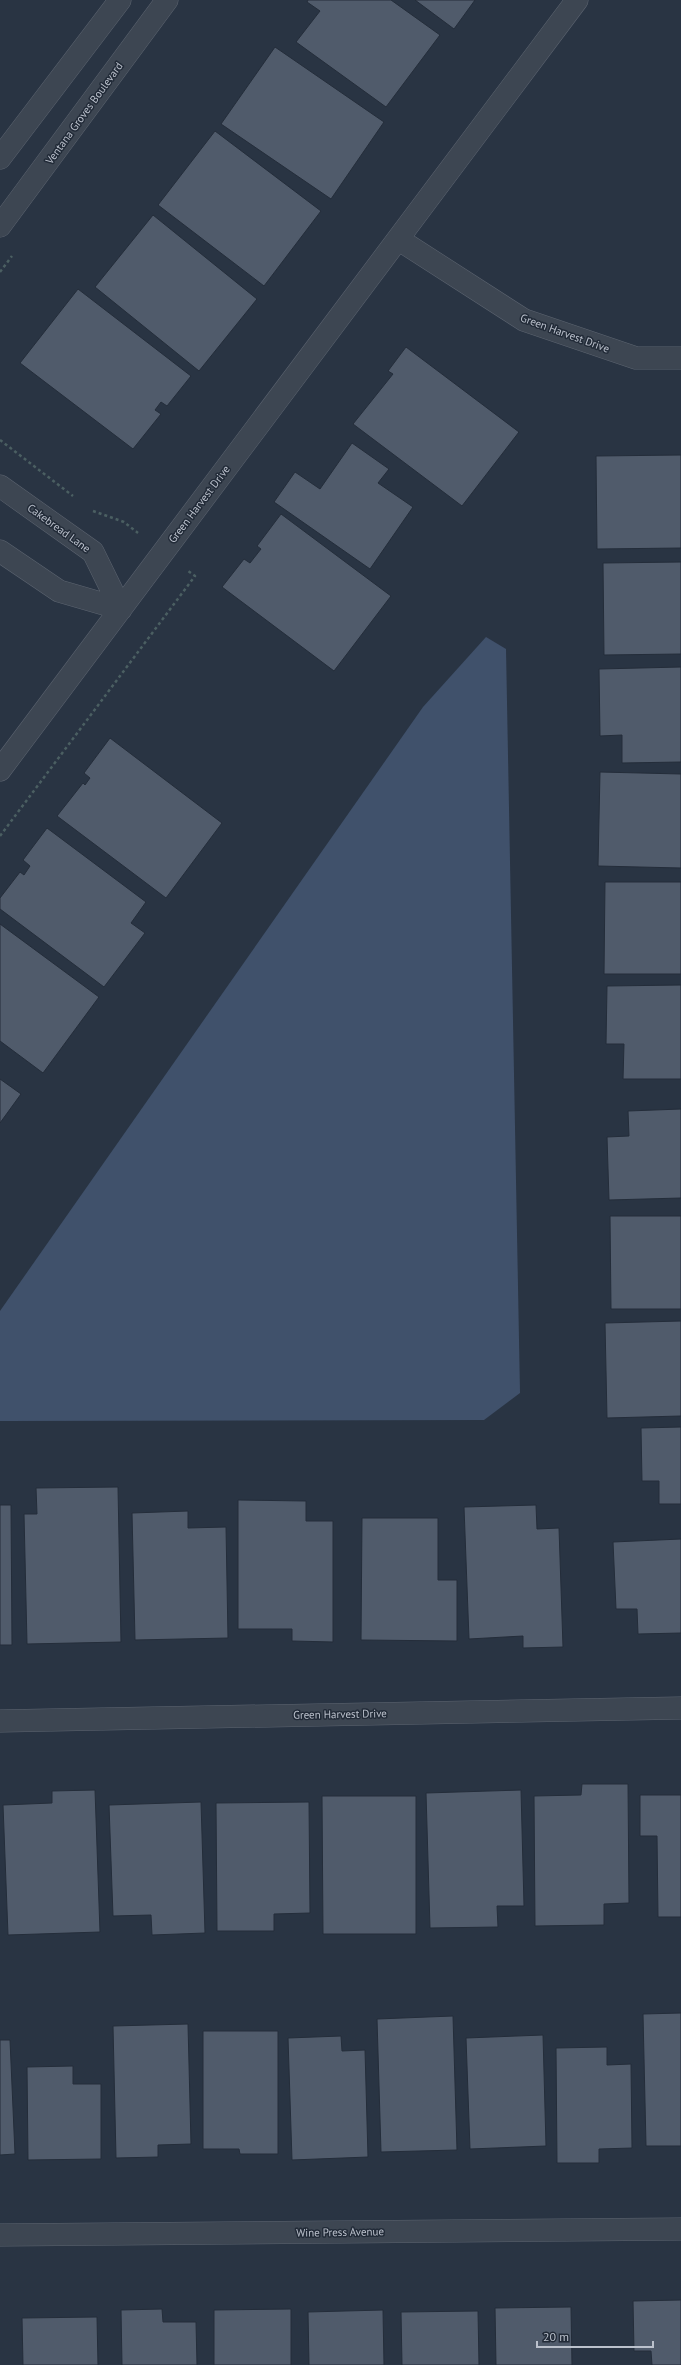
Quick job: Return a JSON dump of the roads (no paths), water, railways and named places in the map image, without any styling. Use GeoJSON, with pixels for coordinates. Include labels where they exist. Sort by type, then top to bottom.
{"type":"FeatureCollection","features":[{"type":"Feature","properties":{"kind":"street"},"geometry":{"type":"LineString","coordinates":[[0,158],[120,0]]}},
{"type":"Feature","properties":{"kind":"street","name":"Ventana Groves Boulevard"},"geometry":{"type":"LineString","coordinates":[[0,226],[167,0]]}},
{"type":"Feature","properties":{"kind":"street","name":"Green Harvest Drive"},"geometry":{"type":"LineString","coordinates":[[0,770],[577,0]]}},
{"type":"Feature","properties":{"kind":"street","name":"Green Harvest Drive"},"geometry":{"type":"LineString","coordinates":[[398,239],[524,320],[636,358],[681,358]]}},
{"type":"Feature","properties":{"kind":"street","name":"Cakebread Lane"},"geometry":{"type":"LineString","coordinates":[[0,486],[93,552],[121,609]]}},
{"type":"Feature","properties":{"kind":"street"},"geometry":{"type":"LineString","coordinates":[[0,551],[59,592],[121,609]]}},
{"type":"Feature","properties":{"kind":"street","name":"Green Harvest Drive"},"geometry":{"type":"LineString","coordinates":[[0,1721],[681,1708]]}},
{"type":"Feature","properties":{"kind":"street","name":"Wine Press Avenue"},"geometry":{"type":"LineString","coordinates":[[0,2235],[681,2229]]}},
{"type":"Feature","properties":{"kind":"water"},"geometry":{"type":"Polygon","coordinates":[[[486,637],[506,649],[520,1393],[484,1420],[0,1421],[0,1311],[423,707],[486,637]]]}}]}
